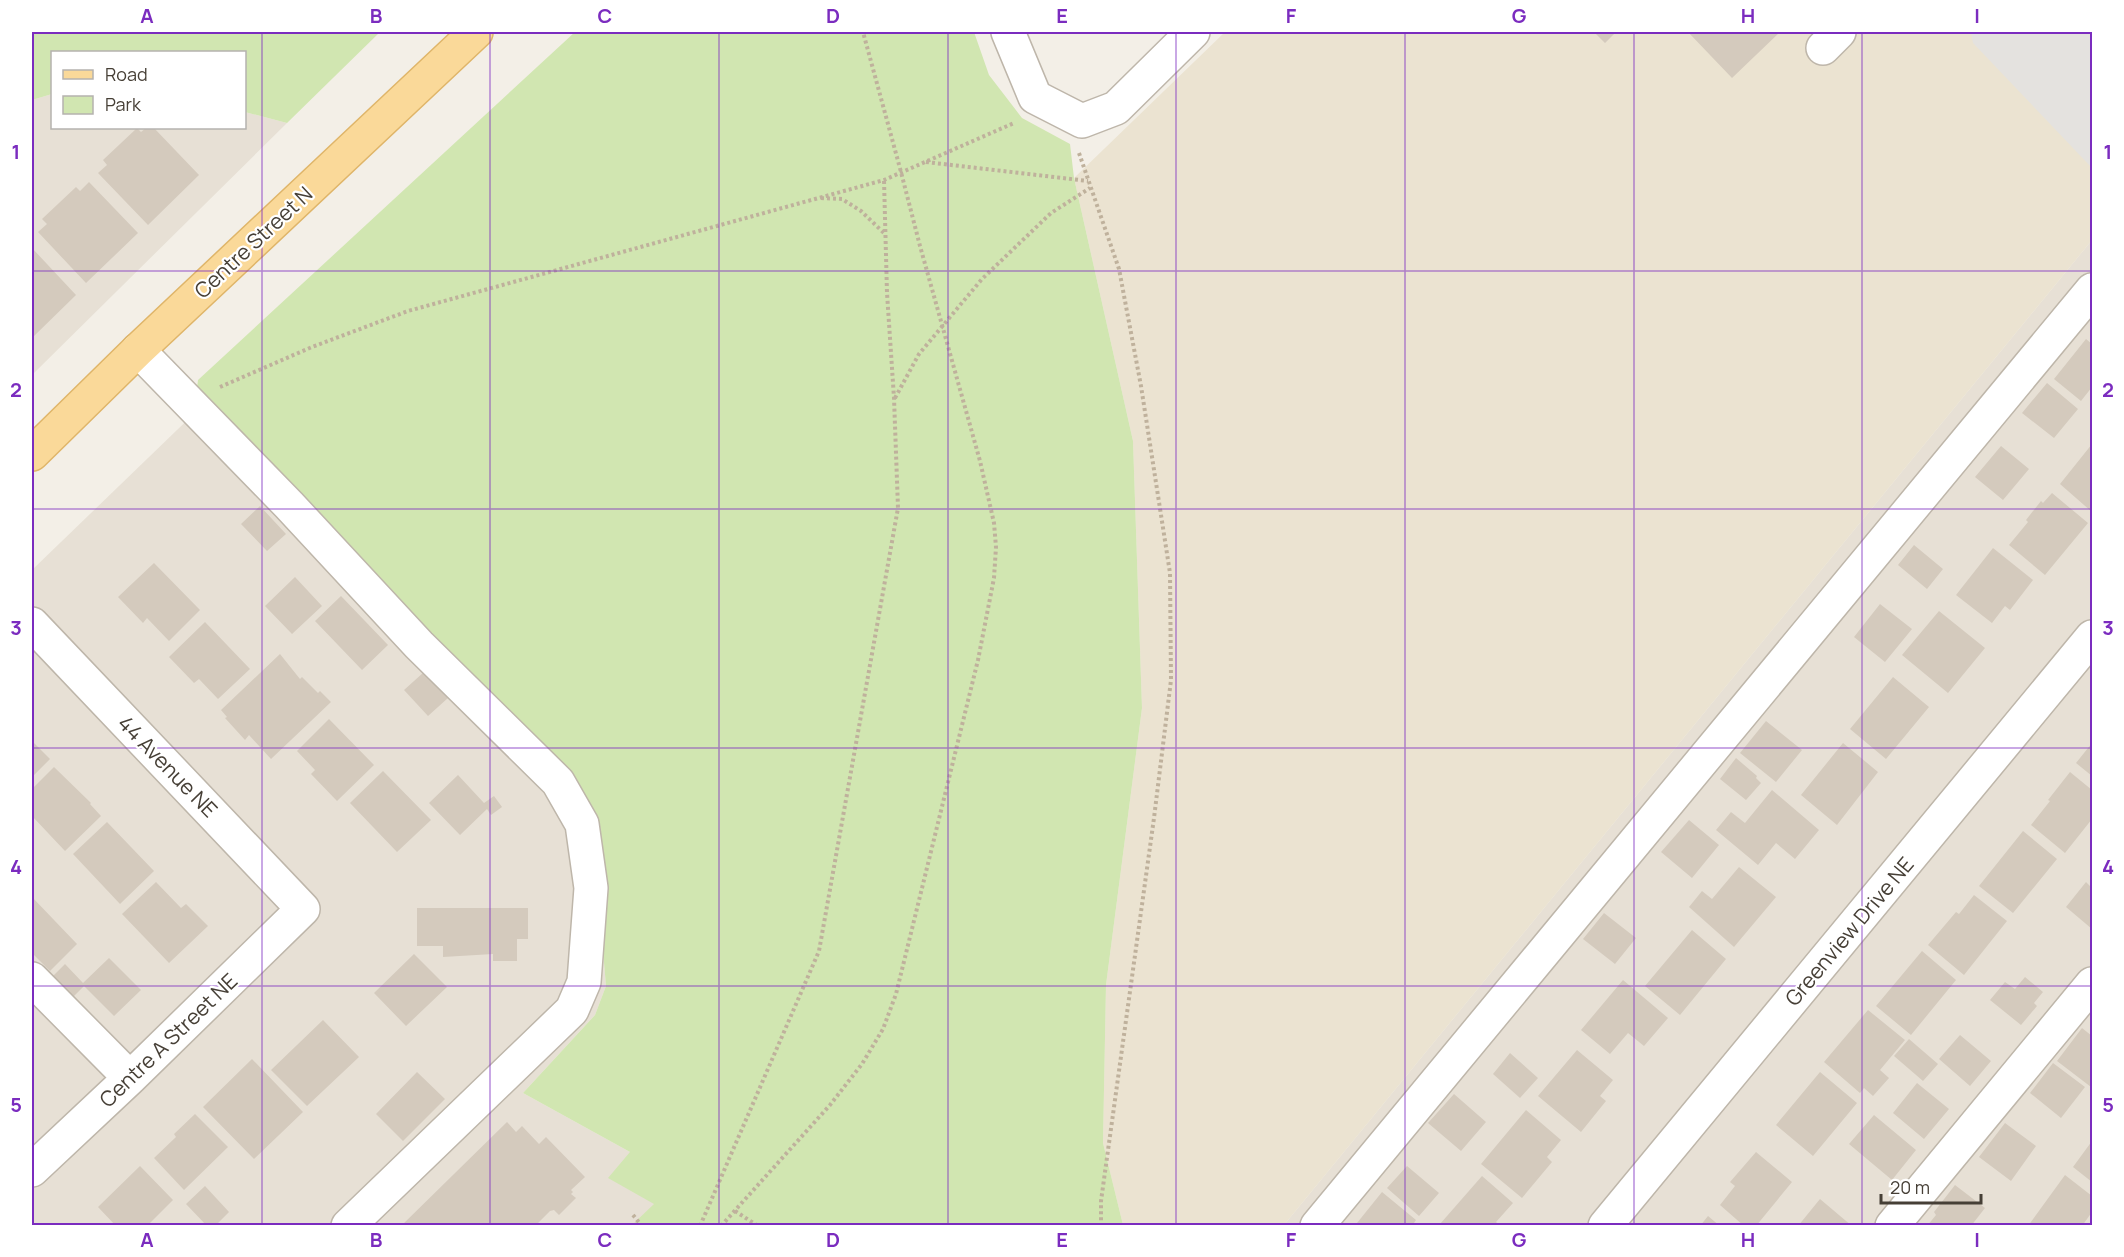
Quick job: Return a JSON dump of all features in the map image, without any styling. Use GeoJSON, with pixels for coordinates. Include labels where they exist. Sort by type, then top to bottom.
{"type":"FeatureCollection","features":[{"type":"Feature","properties":{"kind":"main road","name":"Centre Street N"},"geometry":{"type":"LineString","coordinates":[[32,454],[138,350],[476,32]]}},
{"type":"Feature","properties":{"kind":"street"},"geometry":{"type":"LineString","coordinates":[[1008,32],[1035,97],[1079,133],[1116,108],[1193,32]]}},
{"type":"Feature","properties":{"kind":"street"},"geometry":{"type":"LineString","coordinates":[[1317,1226],[2092,291]]}},
{"type":"Feature","properties":{"kind":"street"},"geometry":{"type":"LineString","coordinates":[[138,350],[289,505],[419,645],[558,782],[582,824],[591,888],[584,982],[572,1010],[348,1226]]}},
{"type":"Feature","properties":{"kind":"street","name":"44 Avenue NE"},"geometry":{"type":"LineString","coordinates":[[32,624],[303,909]]}},
{"type":"Feature","properties":{"kind":"street","name":"Greenview Drive NE"},"geometry":{"type":"LineString","coordinates":[[1605,1226],[2092,637]]}},
{"type":"Feature","properties":{"kind":"street","name":"Centre A Street NE"},"geometry":{"type":"LineString","coordinates":[[32,1170],[303,909]]}},
{"type":"Feature","properties":{"kind":"street"},"geometry":{"type":"LineString","coordinates":[[32,979],[130,1078]]}},
{"type":"Feature","properties":{"kind":"street"},"geometry":{"type":"LineString","coordinates":[[1892,1226],[2092,984]]}},
{"type":"Feature","properties":{"kind":"path"},"geometry":{"type":"LineString","coordinates":[[721,1226],[830,1105],[862,1064],[883,1029],[896,994],[978,660],[994,578],[996,547],[994,523],[980,461],[863,32]]}},
{"type":"Feature","properties":{"kind":"path"},"geometry":{"type":"LineString","coordinates":[[178,390],[214,390],[312,347],[408,311],[884,180],[1019,121]]}},
{"type":"Feature","properties":{"kind":"path"},"geometry":{"type":"LineString","coordinates":[[1079,133],[1090,188],[1119,269],[1141,386],[1170,573],[1171,680],[1101,1201],[1101,1226]]}},
{"type":"Feature","properties":{"kind":"path"},"geometry":{"type":"LineString","coordinates":[[925,162],[1088,181]]}},
{"type":"Feature","properties":{"kind":"path"},"geometry":{"type":"LineString","coordinates":[[700,1226],[819,951],[898,507],[887,293],[884,180]]}},
{"type":"Feature","properties":{"kind":"path"},"geometry":{"type":"LineString","coordinates":[[894,398],[920,354],[982,279],[1051,213],[1090,188]]}},
{"type":"Feature","properties":{"kind":"path"},"geometry":{"type":"LineString","coordinates":[[818,198],[842,199],[861,211],[886,234]]}},
{"type":"Feature","properties":{"kind":"path"},"geometry":{"type":"LineString","coordinates":[[735,1211],[758,1226]]}},
{"type":"Feature","properties":{"kind":"path"},"geometry":{"type":"LineString","coordinates":[[633,1215],[642,1226]]}},
{"type":"Feature","properties":{"kind":"shaded area"},"geometry":{"type":"Polygon","coordinates":[[[1225,32],[2092,32],[2092,240],[1284,1225],[1123,1225],[1103,1143],[1106,985],[1142,708],[1133,441],[1074,178],[1225,32]]]}},
{"type":"Feature","properties":{"kind":"shaded area"},"geometry":{"type":"Polygon","coordinates":[[[1971,32],[2092,32],[2092,168],[1973,43],[1971,32]]]}},
{"type":"Feature","properties":{"kind":"shaded area"},"geometry":{"type":"Polygon","coordinates":[[[51,94],[51,129],[246,129],[246,112],[287,123],[32,375],[32,100],[51,94]]]}},
{"type":"Feature","properties":{"kind":"shaded area"},"geometry":{"type":"Polygon","coordinates":[[[2092,240],[2092,1225],[1284,1225],[2092,240]]]}},
{"type":"Feature","properties":{"kind":"shaded area"},"geometry":{"type":"Polygon","coordinates":[[[206,402],[519,724],[577,780],[591,811],[606,986],[595,1015],[523,1093],[630,1152],[655,1204],[632,1226],[32,1226],[32,570],[206,402]]]}},
{"type":"Feature","properties":{"kind":"green space"},"geometry":{"type":"Polygon","coordinates":[[[32,32],[380,32],[287,123],[246,112],[246,51],[51,51],[51,94],[32,100],[32,32]]]}},
{"type":"Feature","properties":{"kind":"green space"},"geometry":{"type":"Polygon","coordinates":[[[575,32],[974,32],[989,75],[1022,118],[1070,144],[1074,178],[1133,441],[1142,708],[1106,985],[1103,1143],[1123,1225],[632,1225],[654,1204],[608,1178],[630,1152],[523,1093],[595,1015],[606,986],[591,811],[577,780],[519,724],[206,402],[197,388],[198,380],[575,32]]]}},
{"type":"Feature","properties":{"kind":"building"},"geometry":{"type":"Polygon","coordinates":[[[1594,32],[1616,32],[1605,43],[1594,32]]]}},
{"type":"Feature","properties":{"kind":"building"},"geometry":{"type":"Polygon","coordinates":[[[1688,32],[1780,32],[1732,78],[1688,32]]]}},
{"type":"Feature","properties":{"kind":"building"},"geometry":{"type":"Polygon","coordinates":[[[136,129],[141,132],[145,129],[155,129],[199,175],[148,225],[98,173],[107,165],[103,160],[136,129]]]}},
{"type":"Feature","properties":{"kind":"building"},"geometry":{"type":"Polygon","coordinates":[[[89,182],[138,233],[86,283],[38,232],[47,224],[42,219],[76,187],[80,191],[89,182]]]}},
{"type":"Feature","properties":{"kind":"building"},"geometry":{"type":"Polygon","coordinates":[[[32,248],[76,295],[32,338],[32,248]]]}},
{"type":"Feature","properties":{"kind":"building"},"geometry":{"type":"Polygon","coordinates":[[[2086,339],[2092,344],[2092,387],[2081,401],[2054,379],[2086,339]]]}},
{"type":"Feature","properties":{"kind":"building"},"geometry":{"type":"Polygon","coordinates":[[[2047,383],[2078,409],[2054,438],[2022,413],[2047,383]]]}},
{"type":"Feature","properties":{"kind":"building"},"geometry":{"type":"Polygon","coordinates":[[[2092,444],[2092,512],[2060,484],[2092,444]]]}},
{"type":"Feature","properties":{"kind":"building"},"geometry":{"type":"Polygon","coordinates":[[[2001,446],[2029,469],[2003,500],[1975,477],[2001,446]]]}},
{"type":"Feature","properties":{"kind":"building"},"geometry":{"type":"Polygon","coordinates":[[[2052,493],[2088,523],[2045,575],[2009,545],[2028,522],[2026,520],[2041,501],[2043,503],[2052,493]]]}},
{"type":"Feature","properties":{"kind":"building"},"geometry":{"type":"Polygon","coordinates":[[[260,506],[286,534],[267,551],[241,524],[260,506]]]}},
{"type":"Feature","properties":{"kind":"building"},"geometry":{"type":"Polygon","coordinates":[[[1914,545],[1943,569],[1927,589],[1898,565],[1914,545]]]}},
{"type":"Feature","properties":{"kind":"building"},"geometry":{"type":"Polygon","coordinates":[[[1993,548],[2033,580],[2010,610],[2005,606],[1992,623],[1956,595],[1993,548]]]}},
{"type":"Feature","properties":{"kind":"building"},"geometry":{"type":"Polygon","coordinates":[[[154,563],[200,610],[169,641],[147,618],[143,623],[118,597],[154,563]]]}},
{"type":"Feature","properties":{"kind":"building"},"geometry":{"type":"Polygon","coordinates":[[[295,577],[322,606],[292,634],[265,606],[295,577]]]}},
{"type":"Feature","properties":{"kind":"building"},"geometry":{"type":"Polygon","coordinates":[[[341,596],[388,645],[362,670],[315,621],[341,596]]]}},
{"type":"Feature","properties":{"kind":"building"},"geometry":{"type":"Polygon","coordinates":[[[1880,604],[1912,629],[1885,662],[1854,637],[1880,604]]]}},
{"type":"Feature","properties":{"kind":"building"},"geometry":{"type":"Polygon","coordinates":[[[1939,611],[1985,648],[1948,693],[1902,655],[1939,611]]]}},
{"type":"Feature","properties":{"kind":"building"},"geometry":{"type":"Polygon","coordinates":[[[205,622],[250,669],[218,699],[199,679],[194,683],[169,657],[205,622]]]}},
{"type":"Feature","properties":{"kind":"building"},"geometry":{"type":"Polygon","coordinates":[[[280,654],[300,679],[302,677],[331,702],[271,759],[249,735],[245,740],[225,718],[227,717],[221,710],[280,654]]]}},
{"type":"Feature","properties":{"kind":"building"},"geometry":{"type":"Polygon","coordinates":[[[424,672],[448,698],[428,716],[404,690],[424,672]]]}},
{"type":"Feature","properties":{"kind":"building"},"geometry":{"type":"Polygon","coordinates":[[[1893,677],[1929,707],[1886,759],[1850,729],[1893,677]]]}},
{"type":"Feature","properties":{"kind":"building"},"geometry":{"type":"Polygon","coordinates":[[[329,719],[374,765],[337,801],[311,774],[315,770],[297,751],[329,719]]]}},
{"type":"Feature","properties":{"kind":"building"},"geometry":{"type":"Polygon","coordinates":[[[1766,721],[1802,750],[1776,782],[1740,753],[1766,721]]]}},
{"type":"Feature","properties":{"kind":"building"},"geometry":{"type":"Polygon","coordinates":[[[32,741],[50,759],[32,777],[32,741]]]}},
{"type":"Feature","properties":{"kind":"building"},"geometry":{"type":"Polygon","coordinates":[[[1843,743],[1878,772],[1837,825],[1801,795],[1843,743]]]}},
{"type":"Feature","properties":{"kind":"building"},"geometry":{"type":"Polygon","coordinates":[[[2092,743],[2092,776],[2076,763],[2092,743]]]}},
{"type":"Feature","properties":{"kind":"building"},"geometry":{"type":"Polygon","coordinates":[[[1736,758],[1757,776],[1756,778],[1761,783],[1746,800],[1720,779],[1736,758]]]}},
{"type":"Feature","properties":{"kind":"building"},"geometry":{"type":"Polygon","coordinates":[[[54,767],[101,816],[65,851],[32,816],[32,789],[54,767]]]}},
{"type":"Feature","properties":{"kind":"building"},"geometry":{"type":"Polygon","coordinates":[[[383,771],[431,820],[397,852],[350,803],[383,771]]]}},
{"type":"Feature","properties":{"kind":"building"},"geometry":{"type":"Polygon","coordinates":[[[2070,772],[2092,790],[2092,819],[2065,853],[2031,825],[2070,772]]]}},
{"type":"Feature","properties":{"kind":"building"},"geometry":{"type":"Polygon","coordinates":[[[458,775],[484,803],[494,796],[502,807],[491,815],[487,809],[460,835],[429,803],[458,775]]]}},
{"type":"Feature","properties":{"kind":"building"},"geometry":{"type":"Polygon","coordinates":[[[1772,790],[1819,830],[1795,859],[1776,843],[1758,865],[1716,830],[1731,812],[1745,823],[1772,790]]]}},
{"type":"Feature","properties":{"kind":"building"},"geometry":{"type":"Polygon","coordinates":[[[1689,820],[1719,845],[1692,878],[1661,852],[1689,820]]]}},
{"type":"Feature","properties":{"kind":"building"},"geometry":{"type":"Polygon","coordinates":[[[107,822],[154,871],[120,904],[73,854],[107,822]]]}},
{"type":"Feature","properties":{"kind":"building"},"geometry":{"type":"Polygon","coordinates":[[[2023,831],[2057,859],[2013,913],[1979,886],[2023,831]]]}},
{"type":"Feature","properties":{"kind":"building"},"geometry":{"type":"Polygon","coordinates":[[[1739,867],[1776,897],[1734,947],[1689,907],[1702,891],[1712,899],[1739,867]]]}},
{"type":"Feature","properties":{"kind":"building"},"geometry":{"type":"Polygon","coordinates":[[[156,882],[181,908],[186,904],[208,926],[169,963],[122,914],[156,882]]]}},
{"type":"Feature","properties":{"kind":"building"},"geometry":{"type":"Polygon","coordinates":[[[2086,882],[2092,888],[2092,929],[2066,907],[2086,882]]]}},
{"type":"Feature","properties":{"kind":"building"},"geometry":{"type":"Polygon","coordinates":[[[1974,895],[2007,921],[1964,975],[1928,945],[1956,912],[1959,914],[1974,895]]]}},
{"type":"Feature","properties":{"kind":"building"},"geometry":{"type":"Polygon","coordinates":[[[32,897],[77,944],[50,971],[32,953],[32,897]]]}},
{"type":"Feature","properties":{"kind":"building"},"geometry":{"type":"Polygon","coordinates":[[[417,908],[528,908],[528,939],[517,939],[517,961],[493,961],[493,954],[443,957],[443,946],[417,946],[417,908]]]}},
{"type":"Feature","properties":{"kind":"building"},"geometry":{"type":"Polygon","coordinates":[[[1604,913],[1636,938],[1615,964],[1583,939],[1604,913]]]}},
{"type":"Feature","properties":{"kind":"building"},"geometry":{"type":"Polygon","coordinates":[[[1692,930],[1726,959],[1680,1015],[1645,986],[1692,930]]]}},
{"type":"Feature","properties":{"kind":"building"},"geometry":{"type":"Polygon","coordinates":[[[1922,951],[1956,980],[1911,1035],[1876,1006],[1922,951]]]}},
{"type":"Feature","properties":{"kind":"building"},"geometry":{"type":"Polygon","coordinates":[[[414,954],[447,987],[406,1026],[374,993],[414,954]]]}},
{"type":"Feature","properties":{"kind":"building"},"geometry":{"type":"Polygon","coordinates":[[[109,958],[141,990],[114,1016],[84,986],[70,1000],[50,979],[65,964],[83,983],[109,958]]]}},
{"type":"Feature","properties":{"kind":"building"},"geometry":{"type":"Polygon","coordinates":[[[2025,977],[2043,992],[2034,1003],[2037,1006],[2021,1025],[1990,1000],[2005,982],[2015,989],[2025,977]]]}},
{"type":"Feature","properties":{"kind":"building"},"geometry":{"type":"Polygon","coordinates":[[[1623,980],[1668,1018],[1644,1046],[1628,1033],[1610,1054],[1581,1030],[1623,980]]]}},
{"type":"Feature","properties":{"kind":"building"},"geometry":{"type":"Polygon","coordinates":[[[1868,1010],[1905,1040],[1880,1070],[1889,1078],[1873,1096],[1864,1088],[1860,1093],[1824,1062],[1868,1010]]]}},
{"type":"Feature","properties":{"kind":"building"},"geometry":{"type":"Polygon","coordinates":[[[323,1020],[359,1057],[307,1106],[271,1070],[323,1020]]]}},
{"type":"Feature","properties":{"kind":"building"},"geometry":{"type":"Polygon","coordinates":[[[2082,1028],[2092,1036],[2091,1087],[2057,1061],[2082,1028]]]}},
{"type":"Feature","properties":{"kind":"building"},"geometry":{"type":"Polygon","coordinates":[[[1960,1035],[1991,1061],[1970,1086],[1939,1059],[1960,1035]]]}},
{"type":"Feature","properties":{"kind":"building"},"geometry":{"type":"Polygon","coordinates":[[[1909,1039],[1938,1064],[1923,1081],[1894,1056],[1909,1039]]]}},
{"type":"Feature","properties":{"kind":"building"},"geometry":{"type":"Polygon","coordinates":[[[1577,1050],[1613,1080],[1600,1096],[1606,1101],[1581,1132],[1538,1096],[1577,1050]]]}},
{"type":"Feature","properties":{"kind":"building"},"geometry":{"type":"Polygon","coordinates":[[[1510,1053],[1538,1078],[1520,1098],[1493,1074],[1510,1053]]]}},
{"type":"Feature","properties":{"kind":"building"},"geometry":{"type":"Polygon","coordinates":[[[252,1059],[303,1112],[254,1159],[203,1107],[252,1059]]]}},
{"type":"Feature","properties":{"kind":"building"},"geometry":{"type":"Polygon","coordinates":[[[2053,1063],[2085,1087],[2061,1118],[2030,1093],[2053,1063]]]}},
{"type":"Feature","properties":{"kind":"building"},"geometry":{"type":"Polygon","coordinates":[[[417,1072],[445,1099],[403,1141],[376,1114],[417,1072]]]}},
{"type":"Feature","properties":{"kind":"building"},"geometry":{"type":"Polygon","coordinates":[[[1820,1072],[1857,1103],[1813,1156],[1776,1125],[1820,1072]]]}},
{"type":"Feature","properties":{"kind":"building"},"geometry":{"type":"Polygon","coordinates":[[[1917,1083],[1949,1109],[1924,1139],[1893,1113],[1917,1083]]]}},
{"type":"Feature","properties":{"kind":"building"},"geometry":{"type":"Polygon","coordinates":[[[1454,1094],[1486,1122],[1461,1151],[1428,1123],[1454,1094]]]}},
{"type":"Feature","properties":{"kind":"building"},"geometry":{"type":"Polygon","coordinates":[[[1526,1110],[1561,1140],[1547,1157],[1552,1162],[1522,1198],[1481,1164],[1526,1110]]]}},
{"type":"Feature","properties":{"kind":"building"},"geometry":{"type":"Polygon","coordinates":[[[195,1114],[228,1147],[184,1190],[154,1158],[195,1114]]]}},
{"type":"Feature","properties":{"kind":"building"},"geometry":{"type":"Polygon","coordinates":[[[1874,1115],[1916,1150],[1892,1180],[1849,1144],[1874,1115]]]}},
{"type":"Feature","properties":{"kind":"building"},"geometry":{"type":"Polygon","coordinates":[[[507,1122],[516,1132],[522,1126],[539,1144],[546,1137],[585,1177],[571,1190],[573,1192],[571,1194],[576,1198],[559,1215],[554,1210],[550,1211],[535,1226],[401,1226],[507,1122]]]}},
{"type":"Feature","properties":{"kind":"building"},"geometry":{"type":"Polygon","coordinates":[[[2005,1123],[2036,1146],[2011,1181],[1979,1157],[2005,1123]]]}},
{"type":"Feature","properties":{"kind":"building"},"geometry":{"type":"Polygon","coordinates":[[[2092,1141],[2092,1182],[2073,1167],[2092,1141]]]}},
{"type":"Feature","properties":{"kind":"building"},"geometry":{"type":"Polygon","coordinates":[[[1756,1152],[1792,1182],[1756,1226],[1744,1226],[1720,1205],[1735,1186],[1730,1182],[1756,1152]]]}},
{"type":"Feature","properties":{"kind":"building"},"geometry":{"type":"Polygon","coordinates":[[[140,1166],[173,1200],[147,1226],[116,1226],[98,1207],[140,1166]]]}},
{"type":"Feature","properties":{"kind":"building"},"geometry":{"type":"Polygon","coordinates":[[[1407,1166],[1439,1193],[1419,1216],[1387,1188],[1407,1166]]]}},
{"type":"Feature","properties":{"kind":"building"},"geometry":{"type":"Polygon","coordinates":[[[2065,1175],[2092,1196],[2092,1212],[2082,1226],[2028,1226],[2065,1175]]]}},
{"type":"Feature","properties":{"kind":"building"},"geometry":{"type":"Polygon","coordinates":[[[1482,1176],[1513,1203],[1496,1222],[1501,1226],[1441,1226],[1440,1224],[1482,1176]]]}},
{"type":"Feature","properties":{"kind":"building"},"geometry":{"type":"Polygon","coordinates":[[[1955,1185],[1985,1208],[1971,1226],[1927,1226],[1936,1215],[1934,1212],[1955,1185]]]}},
{"type":"Feature","properties":{"kind":"building"},"geometry":{"type":"Polygon","coordinates":[[[205,1186],[229,1212],[215,1226],[207,1226],[186,1204],[205,1186]]]}},
{"type":"Feature","properties":{"kind":"building"},"geometry":{"type":"Polygon","coordinates":[[[1382,1192],[1416,1220],[1412,1226],[1360,1226],[1357,1223],[1382,1192]]]}},
{"type":"Feature","properties":{"kind":"building"},"geometry":{"type":"Polygon","coordinates":[[[1820,1199],[1852,1226],[1798,1226],[1820,1199]]]}},
{"type":"Feature","properties":{"kind":"building"},"geometry":{"type":"Polygon","coordinates":[[[1708,1216],[1720,1226],[1700,1226],[1708,1216]]]}}]}
